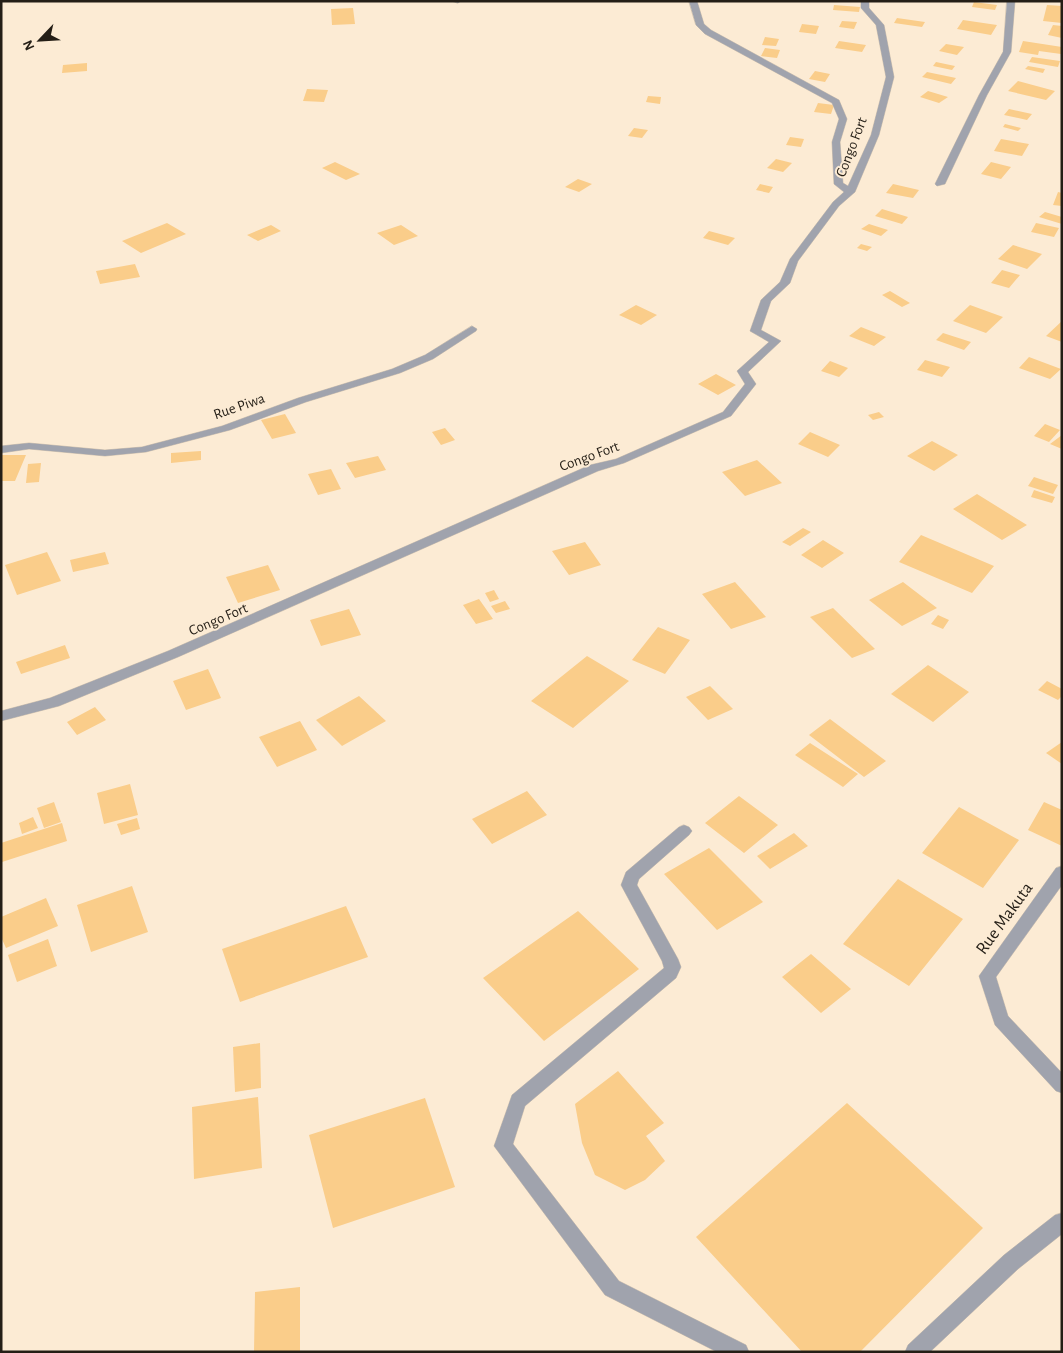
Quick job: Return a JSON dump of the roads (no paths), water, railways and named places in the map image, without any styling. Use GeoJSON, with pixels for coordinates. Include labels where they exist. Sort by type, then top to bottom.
{"type":"FeatureCollection","features":[{"type":"Feature","properties":{"kind":"street"},"geometry":{"type":"LineString","coordinates":[[693,1],[700,25],[708,32],[836,102],[843,119],[836,142],[839,184],[850,192]]}},
{"type":"Feature","properties":{"kind":"street","name":"Congo Fort"},"geometry":{"type":"LineString","coordinates":[[1,716],[54,702],[174,654],[594,468],[620,461],[727,414],[751,384],[742,371],[776,341],[756,331],[766,300],[785,283],[793,261],[836,204],[850,192],[875,135],[887,82],[890,77],[880,25],[865,8],[865,1]]}},
{"type":"Feature","properties":{"kind":"street"},"geometry":{"type":"LineString","coordinates":[[940,184],[982,95],[1007,52],[1012,1]]}},
{"type":"Feature","properties":{"kind":"street","name":"Rue Piwa"},"geometry":{"type":"LineString","coordinates":[[1,450],[29,446],[105,453],[142,450],[170,443],[226,428],[302,400],[396,371],[430,357],[472,329]]}},
{"type":"Feature","properties":{"kind":"street"},"geometry":{"type":"LineString","coordinates":[[684,831],[632,876],[629,885],[670,959],[673,967],[670,973],[518,1101],[503,1146],[612,1288],[739,1352]]}},
{"type":"Feature","properties":{"kind":"street","name":"Rue Makuta"},"geometry":{"type":"LineString","coordinates":[[1062,872],[987,976],[1002,1020],[1062,1085]]}},
{"type":"Feature","properties":{"kind":"street"},"geometry":{"type":"LineString","coordinates":[[914,1352],[1011,1262],[1062,1222]]}}]}
